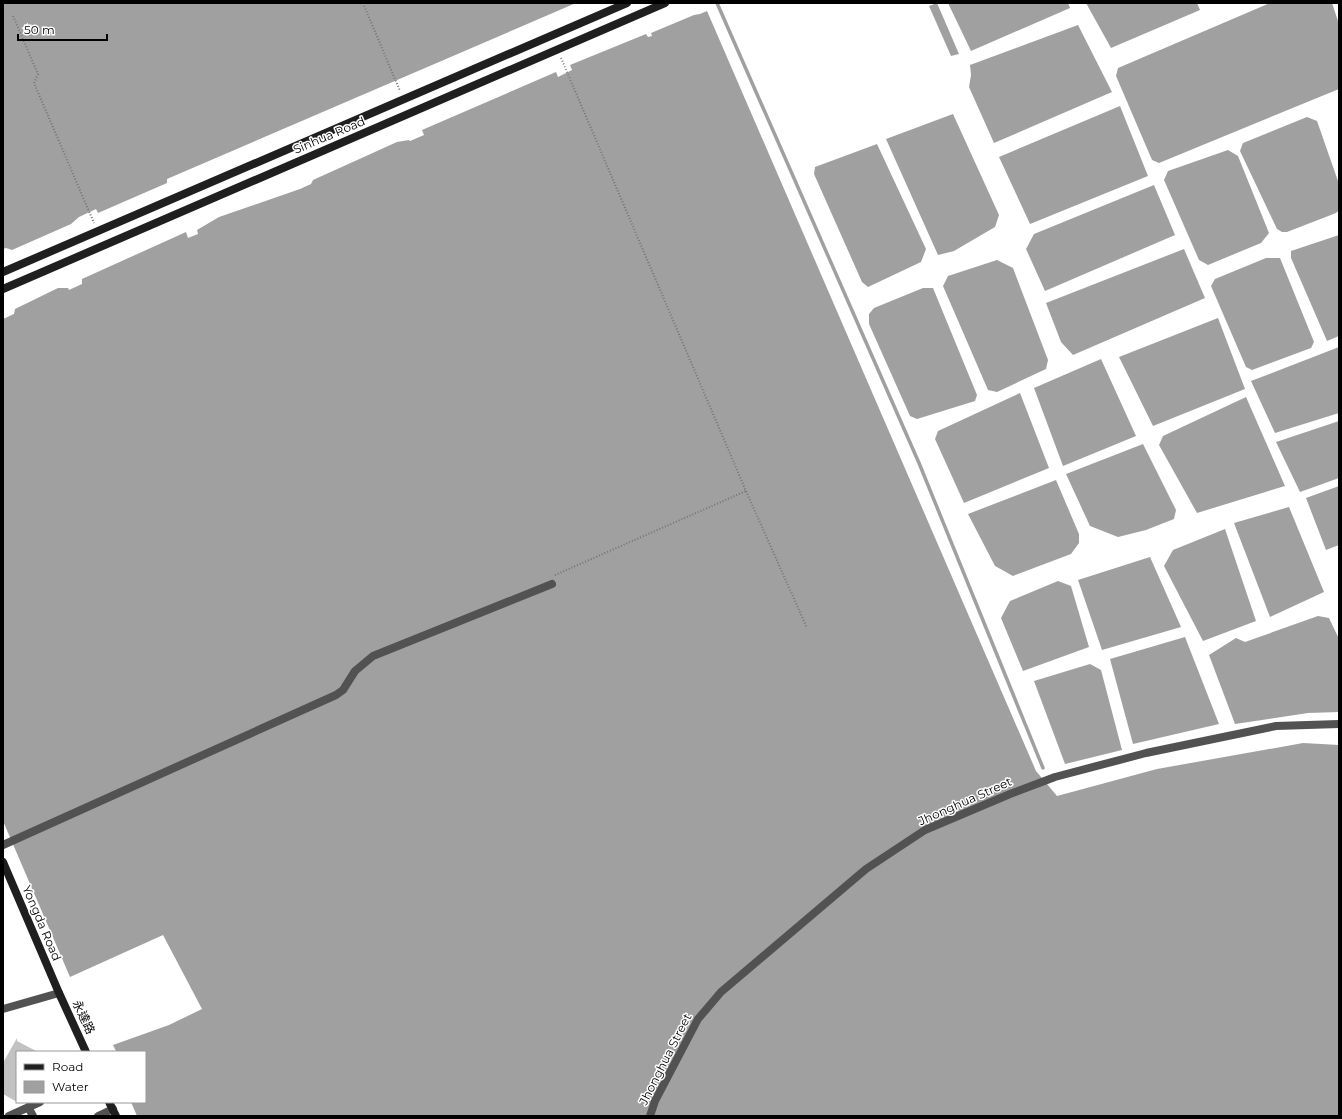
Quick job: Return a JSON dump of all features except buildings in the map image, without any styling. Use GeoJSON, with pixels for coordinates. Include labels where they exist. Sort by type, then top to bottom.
{"type":"FeatureCollection","features":[{"type":"Feature","properties":{"kind":"street","name":"Sinhua Road"},"geometry":{"type":"LineString","coordinates":[[3,272],[627,3]]}},
{"type":"Feature","properties":{"kind":"street","name":"Sinhua Road"},"geometry":{"type":"LineString","coordinates":[[3,289],[665,3]]}},
{"type":"Feature","properties":{"kind":"street"},"geometry":{"type":"LineString","coordinates":[[3,845],[336,695],[343,690],[355,671],[372,656],[552,584]]}},
{"type":"Feature","properties":{"kind":"street","name":"Jhonghua Street"},"geometry":{"type":"LineString","coordinates":[[650,1116],[655,1100],[698,1019],[721,992],[866,869],[925,830],[1010,794],[1055,777],[1146,753],[1276,726],[1339,724]]}},
{"type":"Feature","properties":{"kind":"street","name":"Yongda Road"},"geometry":{"type":"LineString","coordinates":[[3,862],[59,993]]}},
{"type":"Feature","properties":{"kind":"street"},"geometry":{"type":"LineString","coordinates":[[3,1009],[59,993]]}},
{"type":"Feature","properties":{"kind":"street","name":"永達路"},"geometry":{"type":"LineString","coordinates":[[59,993],[86,1051]]}},
{"type":"Feature","properties":{"kind":"street"},"geometry":{"type":"LineString","coordinates":[[9,1116],[38,1103]]}},
{"type":"Feature","properties":{"kind":"street"},"geometry":{"type":"LineString","coordinates":[[28,1108],[33,1116]]}},
{"type":"Feature","properties":{"kind":"street"},"geometry":{"type":"LineString","coordinates":[[98,1116],[113,1109]]}},
{"type":"Feature","properties":{"kind":"path"},"geometry":{"type":"LineString","coordinates":[[364,3],[403,99]]}},
{"type":"Feature","properties":{"kind":"path"},"geometry":{"type":"LineString","coordinates":[[13,16],[38,74],[34,83],[98,231]]}},
{"type":"Feature","properties":{"kind":"path"},"geometry":{"type":"LineString","coordinates":[[557,49],[746,491],[807,628]]}},
{"type":"Feature","properties":{"kind":"water"},"geometry":{"type":"Polygon","coordinates":[[[3,3],[576,3],[167,179],[167,183],[98,213],[96,209],[79,217],[71,224],[12,250],[6,248],[3,249],[3,3]]]}},
{"type":"Feature","properties":{"kind":"water"},"geometry":{"type":"Polygon","coordinates":[[[937,3],[959,54],[951,56],[929,6],[937,3]]]}},
{"type":"Feature","properties":{"kind":"water"},"geometry":{"type":"Polygon","coordinates":[[[948,3],[1068,3],[1070,8],[971,51],[948,3]]]}},
{"type":"Feature","properties":{"kind":"water"},"geometry":{"type":"Polygon","coordinates":[[[1086,3],[1197,3],[1200,10],[1111,48],[1086,3]]]}},
{"type":"Feature","properties":{"kind":"water"},"geometry":{"type":"Polygon","coordinates":[[[1270,3],[1332,3],[1339,24],[1339,89],[1159,163],[1152,160],[1116,76],[1118,68],[1270,3]]]}},
{"type":"Feature","properties":{"kind":"water"},"geometry":{"type":"Polygon","coordinates":[[[707,11],[1036,771],[1057,796],[1157,769],[1303,743],[1339,745],[1339,1116],[137,1116],[131,1103],[146,1103],[146,1051],[116,1051],[113,1045],[169,1025],[202,1009],[163,935],[70,977],[3,821],[3,319],[14,314],[15,309],[58,288],[68,288],[69,290],[82,284],[82,279],[186,232],[188,238],[198,234],[197,230],[219,217],[300,189],[311,184],[313,180],[397,142],[410,141],[424,135],[422,130],[556,72],[558,77],[572,70],[570,65],[646,34],[648,37],[652,36],[651,33],[694,15],[707,11]]]}},
{"type":"Feature","properties":{"kind":"water"},"geometry":{"type":"Polygon","coordinates":[[[1078,25],[1112,92],[994,143],[969,87],[971,75],[970,65],[1078,25]]]}},
{"type":"Feature","properties":{"kind":"water"},"geometry":{"type":"Polygon","coordinates":[[[1120,106],[1148,176],[1030,224],[999,157],[1120,106]]]}},
{"type":"Feature","properties":{"kind":"water"},"geometry":{"type":"Polygon","coordinates":[[[953,114],[999,215],[995,227],[954,251],[938,255],[886,139],[953,114]]]}},
{"type":"Feature","properties":{"kind":"water"},"geometry":{"type":"Polygon","coordinates":[[[1307,117],[1317,121],[1339,184],[1339,210],[1336,213],[1287,232],[1282,232],[1277,229],[1240,151],[1243,143],[1307,117]]]}},
{"type":"Feature","properties":{"kind":"water"},"geometry":{"type":"Polygon","coordinates":[[[877,144],[926,249],[921,262],[868,287],[862,282],[814,174],[815,167],[877,144]]]}},
{"type":"Feature","properties":{"kind":"water"},"geometry":{"type":"Polygon","coordinates":[[[1228,150],[1238,156],[1269,233],[1261,243],[1208,265],[1199,260],[1164,180],[1168,171],[1228,150]]]}},
{"type":"Feature","properties":{"kind":"water"},"geometry":{"type":"Polygon","coordinates":[[[1154,185],[1175,235],[1045,291],[1026,249],[1034,234],[1154,185]]]}},
{"type":"Feature","properties":{"kind":"water"},"geometry":{"type":"Polygon","coordinates":[[[1339,235],[1339,336],[1327,341],[1291,258],[1291,251],[1339,235]]]}},
{"type":"Feature","properties":{"kind":"water"},"geometry":{"type":"Polygon","coordinates":[[[1184,249],[1205,298],[1073,355],[1061,342],[1046,303],[1184,249]]]}},
{"type":"Feature","properties":{"kind":"water"},"geometry":{"type":"Polygon","coordinates":[[[1266,258],[1280,258],[1314,342],[1311,348],[1252,370],[1246,367],[1211,286],[1215,279],[1266,258]]]}},
{"type":"Feature","properties":{"kind":"water"},"geometry":{"type":"Polygon","coordinates":[[[997,260],[1013,268],[1048,360],[1046,369],[997,392],[988,390],[943,286],[948,276],[997,260]]]}},
{"type":"Feature","properties":{"kind":"water"},"geometry":{"type":"Polygon","coordinates":[[[923,288],[933,288],[977,395],[975,401],[917,419],[910,416],[869,324],[869,314],[874,308],[923,288]]]}},
{"type":"Feature","properties":{"kind":"water"},"geometry":{"type":"Polygon","coordinates":[[[1218,318],[1245,389],[1153,426],[1119,357],[1218,318]]]}},
{"type":"Feature","properties":{"kind":"water"},"geometry":{"type":"Polygon","coordinates":[[[1339,347],[1339,413],[1275,433],[1251,381],[1339,347]]]}},
{"type":"Feature","properties":{"kind":"water"},"geometry":{"type":"Polygon","coordinates":[[[1101,359],[1136,436],[1063,466],[1034,388],[1101,359]]]}},
{"type":"Feature","properties":{"kind":"water"},"geometry":{"type":"Polygon","coordinates":[[[1020,393],[1049,468],[964,503],[935,439],[938,431],[1020,393]]]}},
{"type":"Feature","properties":{"kind":"water"},"geometry":{"type":"Polygon","coordinates":[[[1246,397],[1285,486],[1197,513],[1159,445],[1163,436],[1246,397]]]}},
{"type":"Feature","properties":{"kind":"water"},"geometry":{"type":"Polygon","coordinates":[[[1339,421],[1339,478],[1300,492],[1276,442],[1339,421]]]}},
{"type":"Feature","properties":{"kind":"water"},"geometry":{"type":"Polygon","coordinates":[[[1143,444],[1176,510],[1174,519],[1146,530],[1118,537],[1090,526],[1066,474],[1143,444]]]}},
{"type":"Feature","properties":{"kind":"water"},"geometry":{"type":"Polygon","coordinates":[[[1056,480],[1079,534],[1079,543],[1071,554],[1013,576],[995,566],[968,514],[1056,480]]]}},
{"type":"Feature","properties":{"kind":"water"},"geometry":{"type":"Polygon","coordinates":[[[1339,486],[1339,545],[1326,550],[1306,498],[1339,486]]]}},
{"type":"Feature","properties":{"kind":"water"},"geometry":{"type":"Polygon","coordinates":[[[1289,507],[1324,592],[1270,617],[1234,523],[1289,507]]]}},
{"type":"Feature","properties":{"kind":"water"},"geometry":{"type":"Polygon","coordinates":[[[1225,529],[1256,621],[1203,641],[1164,566],[1173,550],[1225,529]]]}},
{"type":"Feature","properties":{"kind":"water"},"geometry":{"type":"Polygon","coordinates":[[[1150,557],[1181,627],[1102,650],[1078,580],[1150,557]]]}},
{"type":"Feature","properties":{"kind":"water"},"geometry":{"type":"Polygon","coordinates":[[[1058,581],[1071,586],[1089,647],[1023,671],[1001,618],[1010,601],[1058,581]]]}},
{"type":"Feature","properties":{"kind":"water"},"geometry":{"type":"Polygon","coordinates":[[[1318,616],[1329,618],[1339,639],[1339,712],[1308,713],[1235,724],[1209,655],[1236,638],[1245,642],[1318,616]]]}},
{"type":"Feature","properties":{"kind":"water"},"geometry":{"type":"Polygon","coordinates":[[[1185,637],[1219,724],[1133,744],[1110,659],[1185,637]]]}},
{"type":"Feature","properties":{"kind":"water"},"geometry":{"type":"Polygon","coordinates":[[[1090,664],[1101,670],[1122,750],[1065,764],[1034,681],[1090,664]]]}},
{"type":"Feature","properties":{"kind":"waterway"},"geometry":{"type":"LineString","coordinates":[[717,3],[919,463],[1043,768]]}}]}
